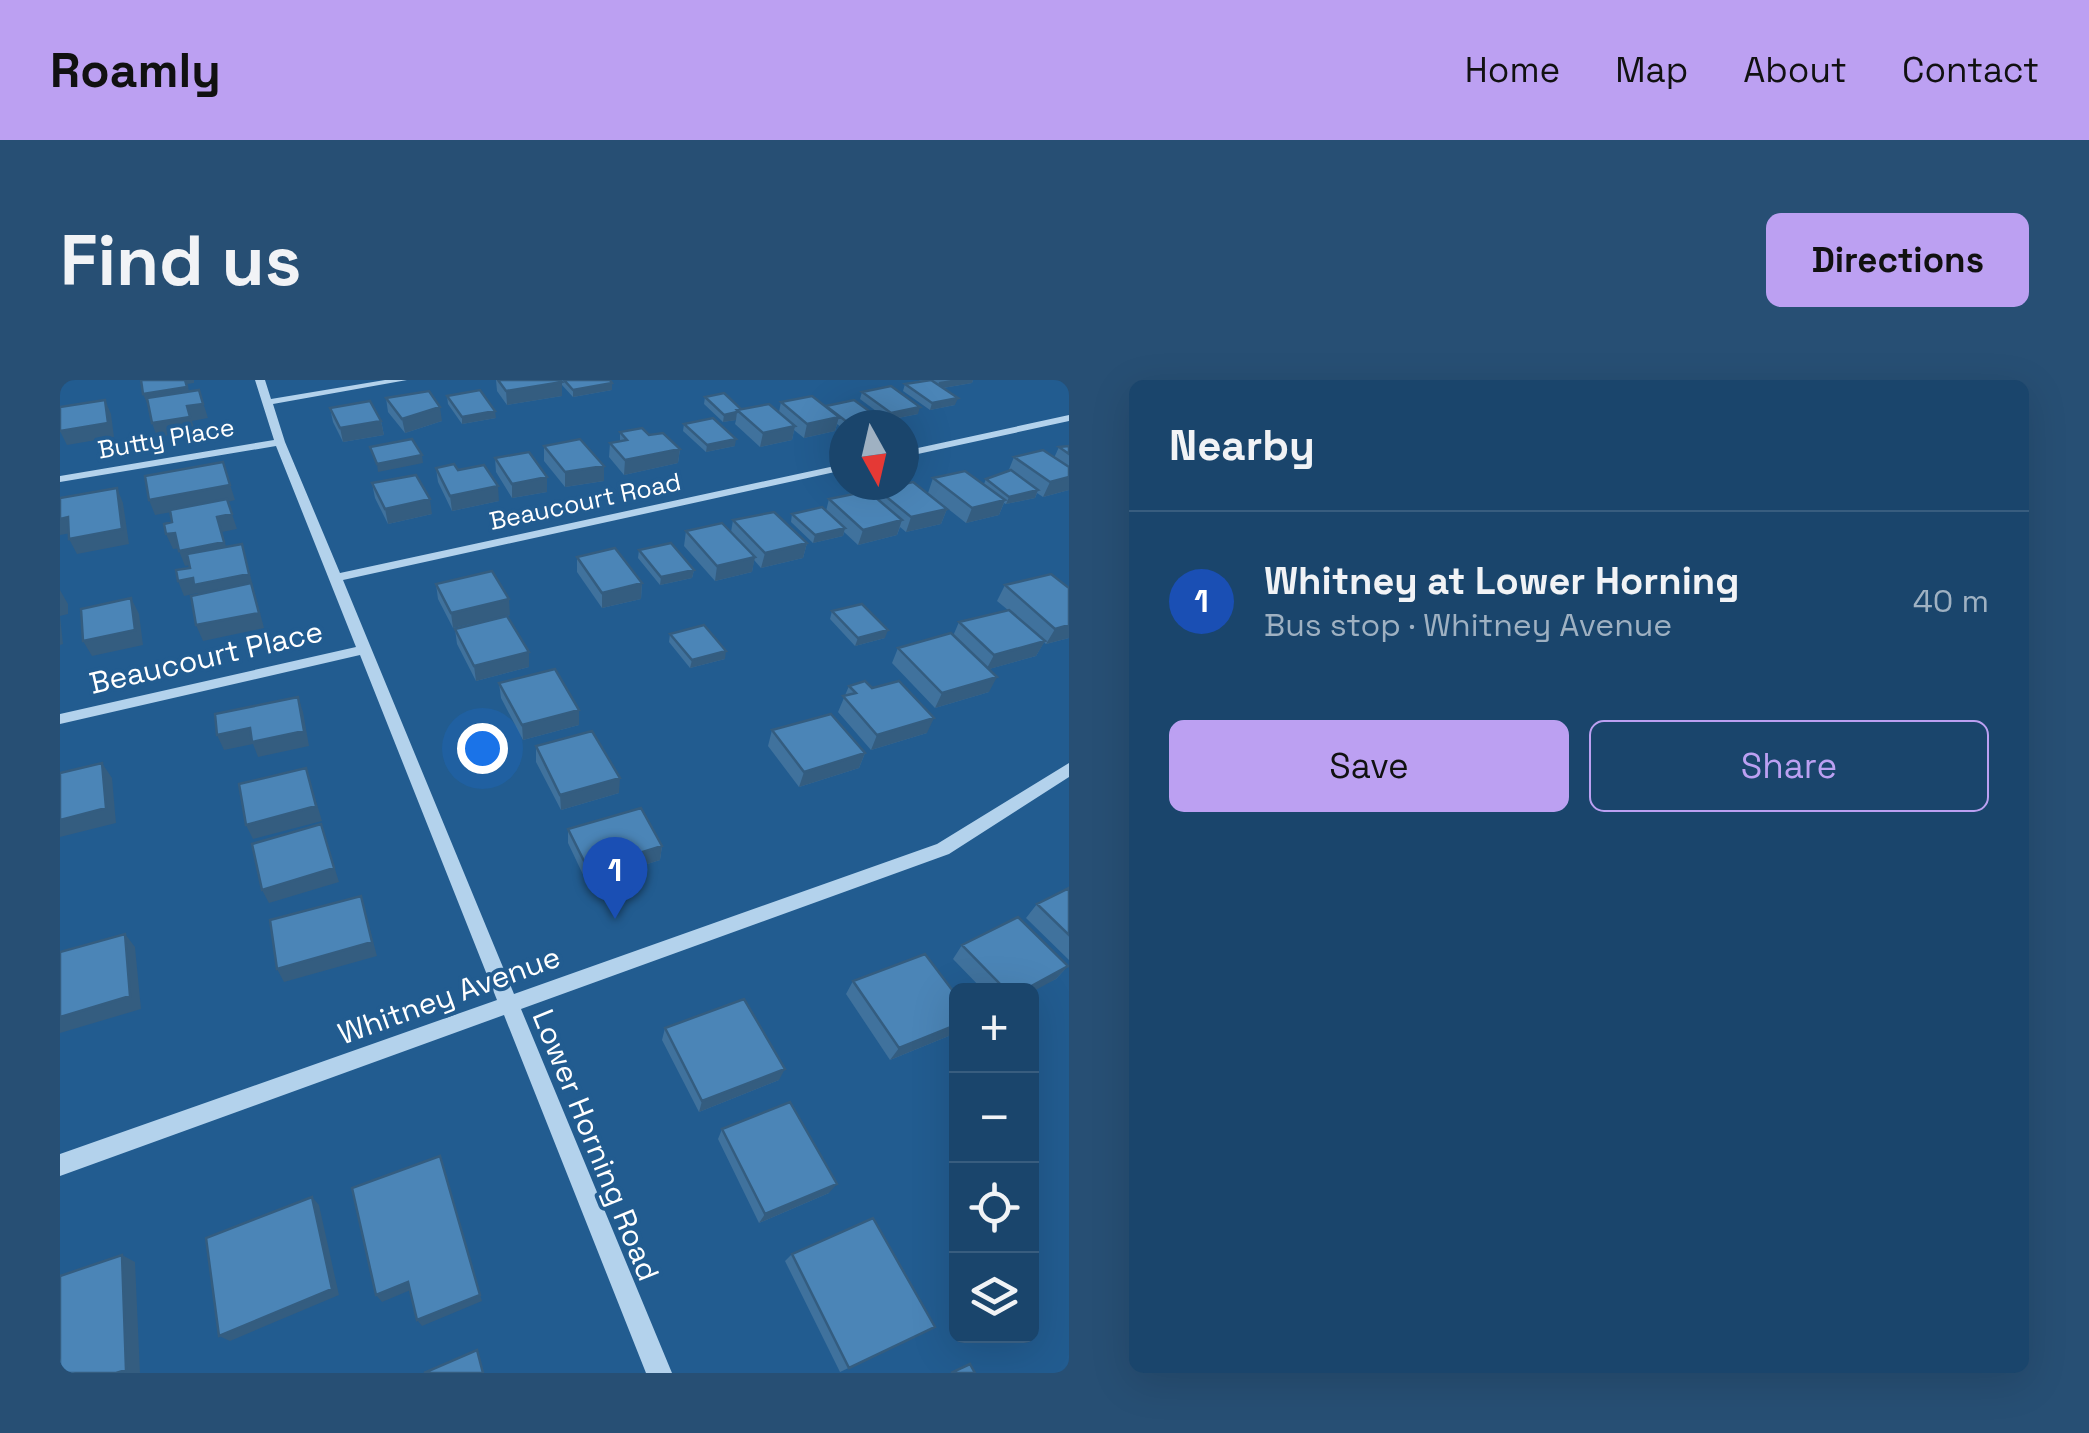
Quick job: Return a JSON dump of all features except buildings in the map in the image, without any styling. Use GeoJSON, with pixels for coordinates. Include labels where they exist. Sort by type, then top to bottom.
{"type":"FeatureCollection","features":[{"type":"Feature","properties":{"kind":"street","name":"Lower Horning Road"},"geometry":{"type":"LineString","coordinates":[[260,380],[280,442],[659,1373]]}},
{"type":"Feature","properties":{"kind":"street"},"geometry":{"type":"LineString","coordinates":[[269,402],[402,380]]}},
{"type":"Feature","properties":{"kind":"street"},"geometry":{"type":"LineString","coordinates":[[919,451],[1069,418]]}},
{"type":"Feature","properties":{"kind":"street","name":"Butty Place"},"geometry":{"type":"LineString","coordinates":[[60,479],[280,442]]}},
{"type":"Feature","properties":{"kind":"street","name":"Beaucourt Road"},"geometry":{"type":"LineString","coordinates":[[336,578],[829,470]]}},
{"type":"Feature","properties":{"kind":"street","name":"Beaucourt Place"},"geometry":{"type":"LineString","coordinates":[[60,719],[365,648]]}},
{"type":"Feature","properties":{"kind":"street","name":"Whitney Avenue"},"geometry":{"type":"LineString","coordinates":[[60,1166],[943,848],[1054,783],[1069,769]]}},
{"type":"Feature","properties":{"kind":"place","name":"Whitney at Lower Horning"},"geometry":{"type":"Point","coordinates":[615,919]}}]}
